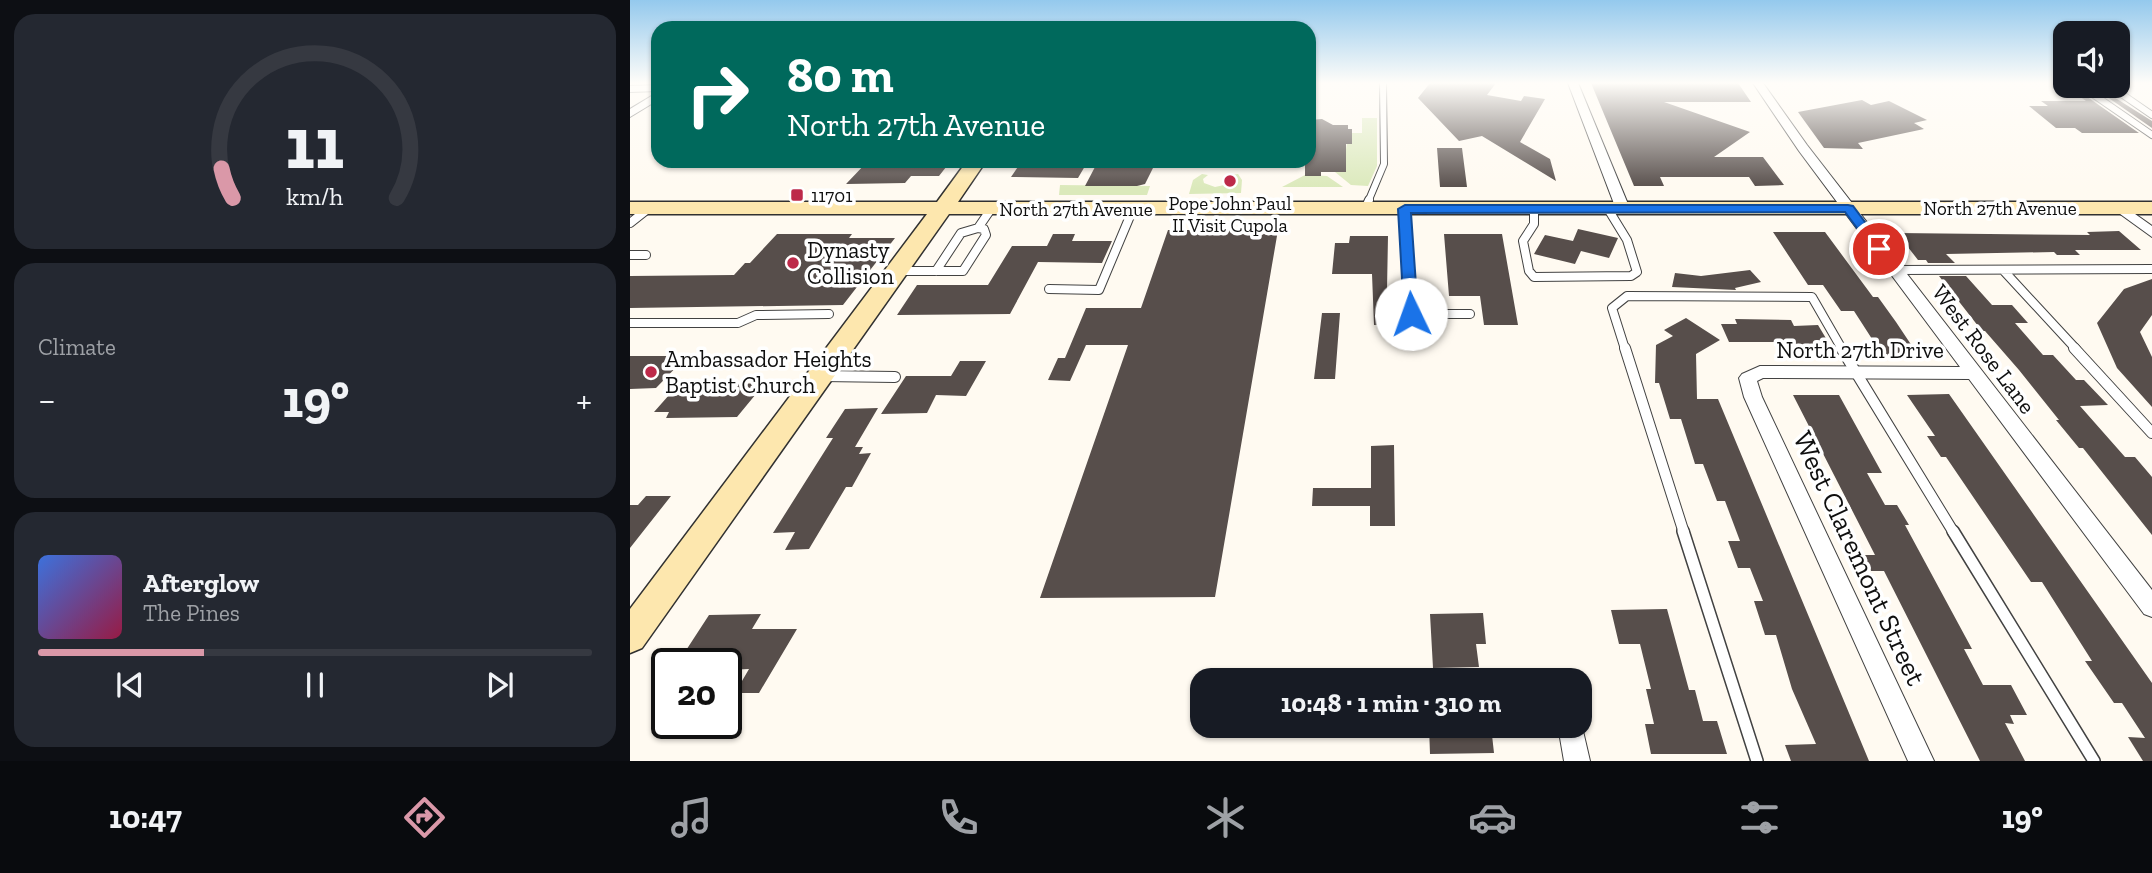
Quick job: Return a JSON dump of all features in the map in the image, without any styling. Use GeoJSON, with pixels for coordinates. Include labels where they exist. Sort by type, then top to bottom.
{"type":"FeatureCollection","features":[{"type":"Feature","properties":{"kind":"main road"},"geometry":{"type":"LineString","coordinates":[[630,637],[649,604],[972,168]]}},
{"type":"Feature","properties":{"kind":"main road","name":"North 27th Avenue"},"geometry":{"type":"LineString","coordinates":[[640,208],[2152,208]]}},
{"type":"Feature","properties":{"kind":"street"},"geometry":{"type":"LineString","coordinates":[[1585,119],[1615,209]]}},
{"type":"Feature","properties":{"kind":"street","name":"West Rose Lane"},"geometry":{"type":"LineString","coordinates":[[1783,119],[1848,209],[2152,607]]}},
{"type":"Feature","properties":{"kind":"street"},"geometry":{"type":"LineString","coordinates":[[2121,208],[2152,233]]}},
{"type":"Feature","properties":{"kind":"street","name":"North 27th Drive"},"geometry":{"type":"LineString","coordinates":[[1748,378],[1760,372],[1973,373]]}},
{"type":"Feature","properties":{"kind":"street","name":"West Claremont Street"},"geometry":{"type":"LineString","coordinates":[[1748,378],[1753,397],[1921,761]]}},
{"type":"Feature","properties":{"kind":"street"},"geometry":{"type":"LineString","coordinates":[[1573,738],[1577,761]]}},
{"type":"Feature","properties":{"kind":"lane"},"geometry":{"type":"LineString","coordinates":[[1365,209],[1384,164],[1383,119]]}},
{"type":"Feature","properties":{"kind":"lane"},"geometry":{"type":"LineString","coordinates":[[2128,119],[2152,135]]}},
{"type":"Feature","properties":{"kind":"lane"},"geometry":{"type":"LineString","coordinates":[[630,223],[640,208]]}},
{"type":"Feature","properties":{"kind":"lane"},"geometry":{"type":"LineString","coordinates":[[978,228],[991,209]]}},
{"type":"Feature","properties":{"kind":"lane"},"geometry":{"type":"LineString","coordinates":[[1049,289],[1099,290],[1133,209]]}},
{"type":"Feature","properties":{"kind":"lane"},"geometry":{"type":"LineString","coordinates":[[1405,209],[1411,314],[1470,314]]}},
{"type":"Feature","properties":{"kind":"lane"},"geometry":{"type":"LineString","coordinates":[[1534,209],[1534,224],[1523,241],[1529,271],[1534,276],[1631,276],[1637,272],[1615,209]]}},
{"type":"Feature","properties":{"kind":"lane"},"geometry":{"type":"LineString","coordinates":[[897,271],[936,271],[963,271],[986,235],[984,229],[961,233],[936,271]]}},
{"type":"Feature","properties":{"kind":"lane"},"geometry":{"type":"LineString","coordinates":[[630,255],[646,255]]}},
{"type":"Feature","properties":{"kind":"lane"},"geometry":{"type":"LineString","coordinates":[[1895,270],[2152,269]]}},
{"type":"Feature","properties":{"kind":"lane"},"geometry":{"type":"LineString","coordinates":[[2003,270],[2152,433]]}},
{"type":"Feature","properties":{"kind":"lane"},"geometry":{"type":"LineString","coordinates":[[1756,761],[1612,308],[1627,296],[1812,297],[2094,761]]}},
{"type":"Feature","properties":{"kind":"lane"},"geometry":{"type":"LineString","coordinates":[[630,323],[738,323],[756,315],[829,314]]}},
{"type":"Feature","properties":{"kind":"lane"},"geometry":{"type":"LineString","coordinates":[[820,376],[895,377]]}},
{"type":"Feature","properties":{"kind":"green space"},"geometry":{"type":"Polygon","coordinates":[[[1362,119],[1377,119],[1377,166],[1368,186],[1351,185],[1335,172],[1346,172],[1346,165],[1343,165],[1347,144],[1351,144],[1352,133],[1362,133],[1362,119]]]}},
{"type":"Feature","properties":{"kind":"green space"},"geometry":{"type":"Polygon","coordinates":[[[1202,174],[1208,175],[1203,179],[1204,183],[1215,187],[1229,184],[1231,175],[1238,174],[1242,180],[1241,193],[1189,194],[1193,180],[1202,174]]]}},
{"type":"Feature","properties":{"kind":"green space"},"geometry":{"type":"Polygon","coordinates":[[[1305,175],[1327,176],[1343,187],[1282,187],[1305,175]]]}},
{"type":"Feature","properties":{"kind":"green space"},"geometry":{"type":"Polygon","coordinates":[[[1060,185],[1150,186],[1147,195],[1059,195],[1060,185]]]}},
{"type":"Feature","properties":{"kind":"building"},"geometry":{"type":"Polygon","coordinates":[[[1316,119],[1322,119],[1333,125],[1348,125],[1348,129],[1352,129],[1352,144],[1346,144],[1346,172],[1321,172],[1321,176],[1305,176],[1305,168],[1316,168],[1316,119]]]}},
{"type":"Feature","properties":{"kind":"building"},"geometry":{"type":"Polygon","coordinates":[[[1438,119],[1534,119],[1520,142],[1550,159],[1556,181],[1482,136],[1459,141],[1438,119]]]}},
{"type":"Feature","properties":{"kind":"building"},"geometry":{"type":"Polygon","coordinates":[[[1606,119],[1711,119],[1750,132],[1714,157],[1763,157],[1784,185],[1755,186],[1749,177],[1660,177],[1664,186],[1634,186],[1606,119]]]}},
{"type":"Feature","properties":{"kind":"building"},"geometry":{"type":"Polygon","coordinates":[[[1803,119],[1927,120],[1914,123],[1924,129],[1858,143],[1863,149],[1824,148],[1803,119]]]}},
{"type":"Feature","properties":{"kind":"building"},"geometry":{"type":"Polygon","coordinates":[[[2044,119],[2118,119],[2139,133],[2082,133],[2075,128],[2056,128],[2044,119]]]}},
{"type":"Feature","properties":{"kind":"building"},"geometry":{"type":"Polygon","coordinates":[[[2138,119],[2148,119],[2152,121],[2152,128],[2138,119]]]}},
{"type":"Feature","properties":{"kind":"building"},"geometry":{"type":"Polygon","coordinates":[[[1437,148],[1462,148],[1467,187],[1440,187],[1437,148]]]}},
{"type":"Feature","properties":{"kind":"building"},"geometry":{"type":"Polygon","coordinates":[[[861,168],[945,168],[939,176],[911,176],[905,183],[846,184],[861,168]]]}},
{"type":"Feature","properties":{"kind":"building"},"geometry":{"type":"Polygon","coordinates":[[[1017,168],[1084,168],[1078,178],[1011,177],[1017,168]]]}},
{"type":"Feature","properties":{"kind":"building"},"geometry":{"type":"Polygon","coordinates":[[[1094,168],[1153,168],[1145,184],[1085,186],[1094,168]]]}},
{"type":"Feature","properties":{"kind":"building"},"geometry":{"type":"Polygon","coordinates":[[[1213,227],[1278,230],[1215,597],[1040,598],[1128,345],[1086,345],[1070,381],[1048,380],[1058,358],[1065,358],[1086,308],[1141,308],[1168,230],[1212,230],[1213,227]]]}},
{"type":"Feature","properties":{"kind":"building"},"geometry":{"type":"Polygon","coordinates":[[[1578,229],[1618,238],[1609,258],[1581,251],[1575,264],[1534,254],[1545,235],[1573,241],[1578,229]]]}},
{"type":"Feature","properties":{"kind":"building"},"geometry":{"type":"Polygon","coordinates":[[[2119,231],[2141,250],[2075,250],[2080,255],[2057,255],[2054,252],[1946,254],[1955,263],[1928,263],[1926,260],[1918,260],[1897,233],[2090,235],[2087,232],[2119,231]]]}},
{"type":"Feature","properties":{"kind":"building"},"geometry":{"type":"Polygon","coordinates":[[[1773,232],[1825,232],[1873,297],[1878,297],[1896,322],[1914,349],[1904,349],[1910,357],[1883,356],[1854,311],[1841,311],[1823,285],[1808,285],[1773,232]]]}},
{"type":"Feature","properties":{"kind":"building"},"geometry":{"type":"Polygon","coordinates":[[[777,234],[852,234],[849,238],[895,238],[843,305],[630,308],[630,276],[734,275],[745,263],[750,263],[777,234]]]}},
{"type":"Feature","properties":{"kind":"building"},"geometry":{"type":"Polygon","coordinates":[[[1053,234],[1075,234],[1072,241],[1112,241],[1102,263],[1038,262],[1010,314],[897,315],[917,285],[988,285],[1012,246],[1047,246],[1053,234]]]}},
{"type":"Feature","properties":{"kind":"building"},"geometry":{"type":"Polygon","coordinates":[[[1444,234],[1502,234],[1518,325],[1484,325],[1480,296],[1449,296],[1444,234]]]}},
{"type":"Feature","properties":{"kind":"building"},"geometry":{"type":"Polygon","coordinates":[[[1350,236],[1388,236],[1387,290],[1393,290],[1395,324],[1374,325],[1372,274],[1332,274],[1335,243],[1349,243],[1350,236]]]}},
{"type":"Feature","properties":{"kind":"building"},"geometry":{"type":"Polygon","coordinates":[[[1750,270],[1761,282],[1735,288],[1736,290],[1672,287],[1675,273],[1701,276],[1750,270]]]}},
{"type":"Feature","properties":{"kind":"building"},"geometry":{"type":"Polygon","coordinates":[[[1939,276],[1966,276],[1992,305],[2012,305],[2028,323],[2015,323],[2043,355],[2053,355],[2076,380],[2084,380],[2108,405],[2080,406],[2125,457],[2135,457],[2152,477],[2152,535],[2083,448],[2079,448],[2056,420],[2059,420],[2019,370],[1985,331],[1982,331],[1939,276]]]}},
{"type":"Feature","properties":{"kind":"building"},"geometry":{"type":"Polygon","coordinates":[[[2152,279],[2152,315],[2140,332],[2152,357],[2152,407],[2117,368],[2097,323],[2124,289],[2152,279]]]}},
{"type":"Feature","properties":{"kind":"building"},"geometry":{"type":"Polygon","coordinates":[[[1322,313],[1340,313],[1335,379],[1314,379],[1322,313]]]}},
{"type":"Feature","properties":{"kind":"building"},"geometry":{"type":"Polygon","coordinates":[[[1686,318],[1720,340],[1696,354],[1697,399],[1718,399],[1869,761],[1791,761],[1785,745],[1816,744],[1792,689],[1776,635],[1765,635],[1754,601],[1763,601],[1750,568],[1738,568],[1728,541],[1740,541],[1725,501],[1717,501],[1703,464],[1695,464],[1681,419],[1670,419],[1659,383],[1655,383],[1656,345],[1673,336],[1664,330],[1686,318]]]}},
{"type":"Feature","properties":{"kind":"building"},"geometry":{"type":"Polygon","coordinates":[[[1735,319],[1791,320],[1794,326],[1818,325],[1833,350],[1789,350],[1784,342],[1729,342],[1721,324],[1737,324],[1735,319]]]}},
{"type":"Feature","properties":{"kind":"building","name":"Ambassador Heights Baptist Church"},"geometry":{"type":"Polygon","coordinates":[[[630,356],[687,356],[656,388],[630,389],[630,356]]]}},
{"type":"Feature","properties":{"kind":"building"},"geometry":{"type":"Polygon","coordinates":[[[960,361],[986,361],[966,396],[936,395],[927,413],[881,414],[906,376],[951,376],[960,361]]]}},
{"type":"Feature","properties":{"kind":"building"},"geometry":{"type":"Polygon","coordinates":[[[765,383],[737,417],[666,418],[669,412],[654,412],[677,386],[765,383]]]}},
{"type":"Feature","properties":{"kind":"building"},"geometry":{"type":"Polygon","coordinates":[[[1949,394],[2152,683],[2152,761],[2143,761],[2128,737],[2145,738],[2122,703],[2114,703],[2085,661],[2092,661],[2042,582],[2031,582],[1946,457],[1941,457],[1927,436],[1935,436],[1907,395],[1949,394]]]}},
{"type":"Feature","properties":{"kind":"building"},"geometry":{"type":"Polygon","coordinates":[[[1793,395],[1839,395],[1882,473],[1867,473],[1885,505],[1897,505],[1909,525],[1905,525],[1972,649],[1964,649],[1983,685],[2011,685],[2027,715],[2010,715],[2014,724],[2005,723],[2025,761],[1980,761],[1884,571],[1871,571],[1863,555],[1875,555],[1793,395]]]}},
{"type":"Feature","properties":{"kind":"building"},"geometry":{"type":"Polygon","coordinates":[[[878,408],[855,447],[863,447],[859,454],[871,453],[852,487],[846,487],[809,549],[785,550],[795,532],[773,533],[833,438],[826,438],[845,409],[878,408]]]}},
{"type":"Feature","properties":{"kind":"building"},"geometry":{"type":"Polygon","coordinates":[[[1394,445],[1395,526],[1370,526],[1370,506],[1312,506],[1313,488],[1371,488],[1371,446],[1394,445]]]}},
{"type":"Feature","properties":{"kind":"building"},"geometry":{"type":"Polygon","coordinates":[[[646,496],[671,496],[630,548],[630,505],[638,505],[646,496]]]}},
{"type":"Feature","properties":{"kind":"building"},"geometry":{"type":"Polygon","coordinates":[[[1667,609],[1689,690],[1695,690],[1703,721],[1717,721],[1727,754],[1651,754],[1645,724],[1654,724],[1646,689],[1651,689],[1640,644],[1619,644],[1611,610],[1667,609]]]}},
{"type":"Feature","properties":{"kind":"building"},"geometry":{"type":"Polygon","coordinates":[[[1483,613],[1486,644],[1476,644],[1479,667],[1433,668],[1430,614],[1483,613]]]}},
{"type":"Feature","properties":{"kind":"building"},"geometry":{"type":"Polygon","coordinates":[[[761,614],[752,629],[797,629],[759,693],[742,693],[742,681],[749,669],[742,669],[742,648],[688,648],[709,615],[761,614]]]}},
{"type":"Feature","properties":{"kind":"building"},"geometry":{"type":"Polygon","coordinates":[[[1429,738],[1492,738],[1494,753],[1430,754],[1429,738]]]}},
{"type":"Feature","properties":{"kind":"place","name":"Pope John Paul II Visit Cupola"},"geometry":{"type":"Point","coordinates":[1230,181]}},
{"type":"Feature","properties":{"kind":"place","name":"11701"},"geometry":{"type":"Point","coordinates":[797,195]}},
{"type":"Feature","properties":{"kind":"place","name":"Dynasty Collision"},"geometry":{"type":"Point","coordinates":[793,263]}},
{"type":"Feature","properties":{"kind":"place","name":"Ambassador Heights Baptist Church"},"geometry":{"type":"Point","coordinates":[651,372]}},
{"type":"Feature","properties":{"kind":"route"},"geometry":{"type":"LineString","coordinates":[[1411,314],[1405,209],[1848,209],[1879,249]]}}]}
